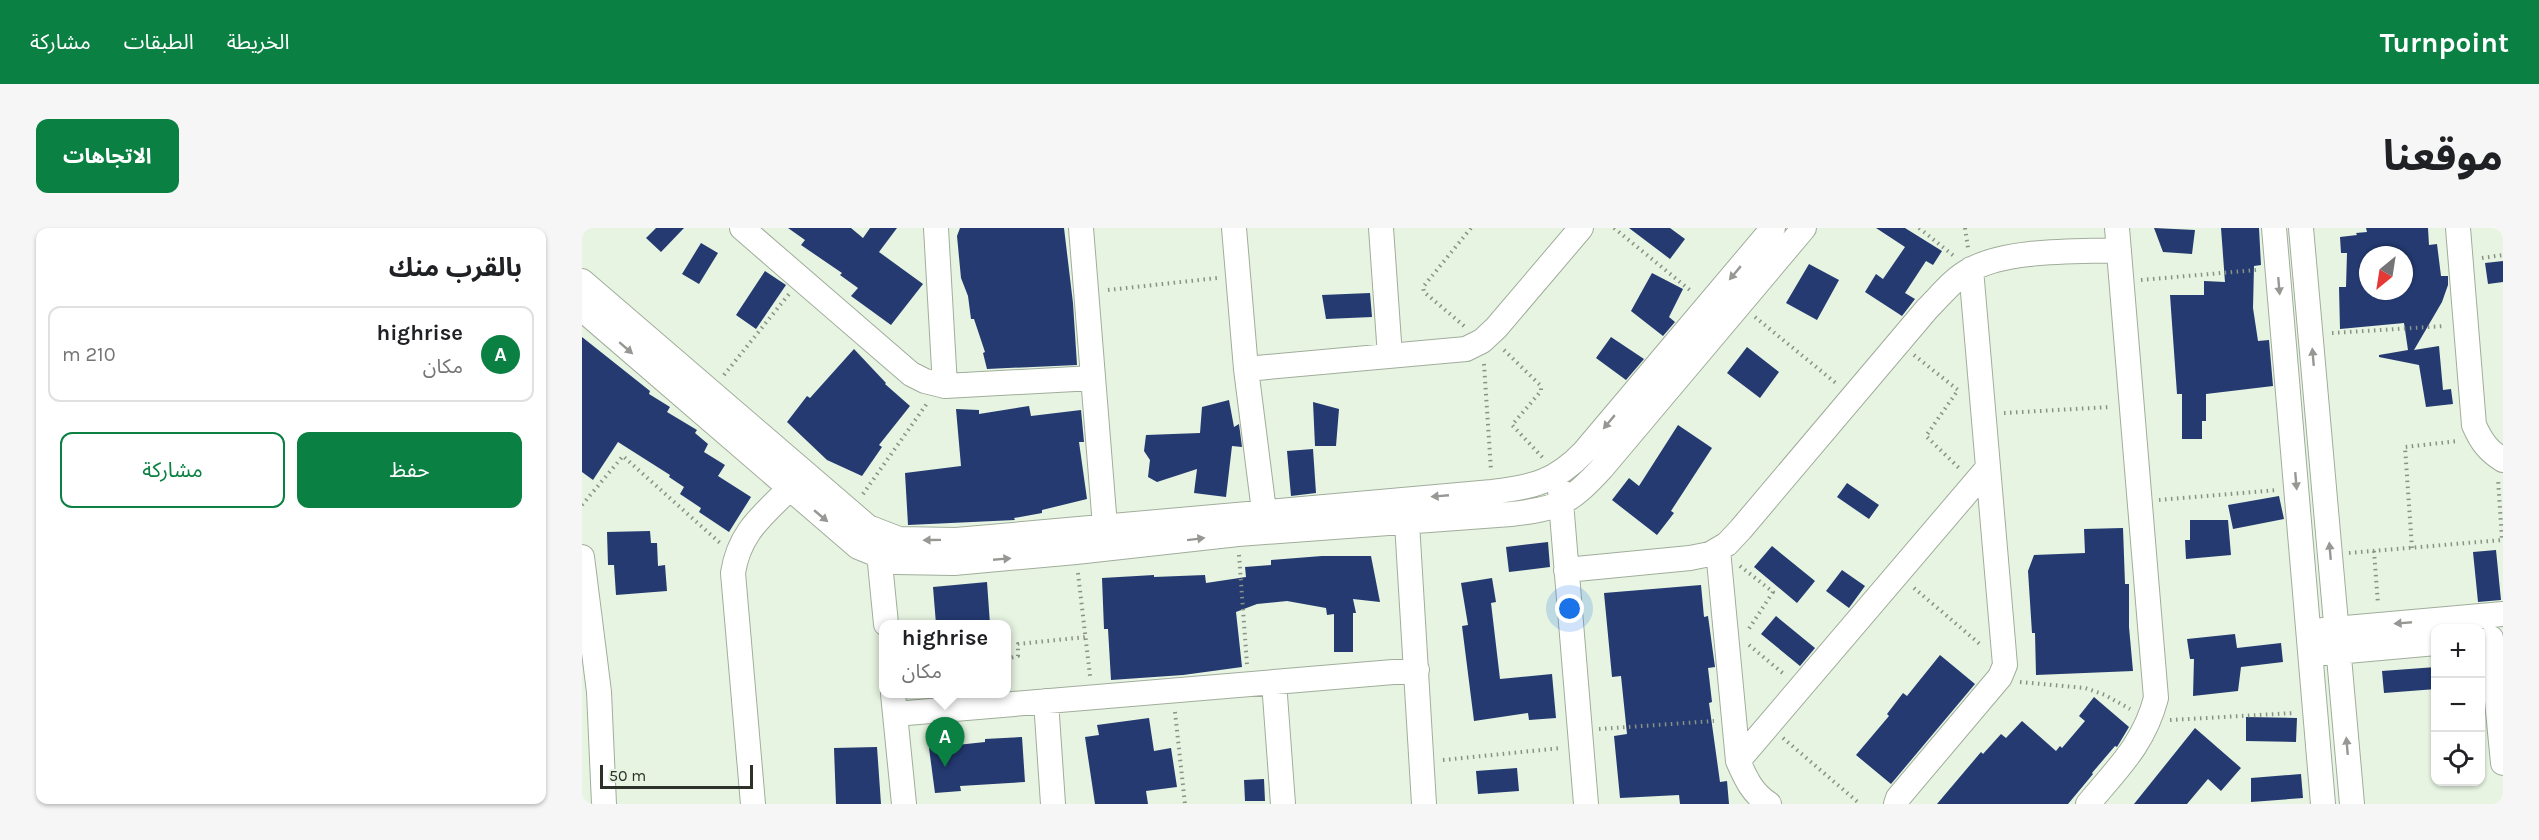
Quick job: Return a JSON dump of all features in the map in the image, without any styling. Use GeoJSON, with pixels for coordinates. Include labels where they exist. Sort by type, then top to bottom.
{"type":"FeatureCollection","features":[{"type":"Feature","properties":{"kind":"street"},"geometry":{"type":"LineString","coordinates":[[742,228],[911,374],[925,381],[943,386],[1093,378]]}},
{"type":"Feature","properties":{"kind":"street"},"geometry":{"type":"LineString","coordinates":[[936,228],[943,386]]}},
{"type":"Feature","properties":{"kind":"street"},"geometry":{"type":"LineString","coordinates":[[1081,228],[1105,526]]}},
{"type":"Feature","properties":{"kind":"street"},"geometry":{"type":"LineString","coordinates":[[1234,228],[1246,369],[1264,511]]}},
{"type":"Feature","properties":{"kind":"street"},"geometry":{"type":"LineString","coordinates":[[1381,228],[1390,357]]}},
{"type":"Feature","properties":{"kind":"street"},"geometry":{"type":"LineString","coordinates":[[1246,369],[1466,349],[1488,335],[1581,228]]}},
{"type":"Feature","properties":{"kind":"street"},"geometry":{"type":"LineString","coordinates":[[582,281],[851,512],[877,531],[899,539],[945,540],[1525,489],[1559,475],[1584,452],[1773,228]]}},
{"type":"Feature","properties":{"kind":"street"},"geometry":{"type":"LineString","coordinates":[[582,309],[858,547],[880,558],[895,562],[954,563],[1238,534],[1529,512],[1561,504],[1581,490],[1602,468],[1804,228]]}},
{"type":"Feature","properties":{"kind":"street"},"geometry":{"type":"LineString","coordinates":[[2274,228],[2324,804]]}},
{"type":"Feature","properties":{"kind":"street"},"geometry":{"type":"LineString","coordinates":[[2301,228],[2352,804]]}},
{"type":"Feature","properties":{"kind":"street"},"geometry":{"type":"LineString","coordinates":[[2458,228],[2474,425],[2493,451]]}},
{"type":"Feature","properties":{"kind":"street"},"geometry":{"type":"LineString","coordinates":[[1566,570],[1690,558],[1718,550],[1742,529],[1948,287],[1971,269],[2000,257],[2118,239],[2156,698],[2150,722],[2138,743],[2088,804]]}},
{"type":"Feature","properties":{"kind":"street"},"geometry":{"type":"LineString","coordinates":[[1896,804],[1898,798],[1990,690],[2000,677],[2005,665],[2006,652],[1981,476],[1982,414],[1971,269]]}},
{"type":"Feature","properties":{"kind":"street"},"geometry":{"type":"LineString","coordinates":[[1559,475],[1587,804]]}},
{"type":"Feature","properties":{"kind":"street"},"geometry":{"type":"LineString","coordinates":[[1738,761],[1981,476]]}},
{"type":"Feature","properties":{"kind":"street"},"geometry":{"type":"LineString","coordinates":[[753,804],[733,573],[735,557],[750,529],[789,489]]}},
{"type":"Feature","properties":{"kind":"street"},"geometry":{"type":"LineString","coordinates":[[1407,523],[1424,804]]}},
{"type":"Feature","properties":{"kind":"street"},"geometry":{"type":"LineString","coordinates":[[877,531],[886,620]]}},
{"type":"Feature","properties":{"kind":"street"},"geometry":{"type":"LineString","coordinates":[[1718,550],[1738,761],[1749,786],[1758,797],[1769,804]]}},
{"type":"Feature","properties":{"kind":"street"},"geometry":{"type":"LineString","coordinates":[[582,557],[599,692],[603,804]]}},
{"type":"Feature","properties":{"kind":"street"},"geometry":{"type":"LineString","coordinates":[[2338,640],[2379,625],[2503,614]]}},
{"type":"Feature","properties":{"kind":"street"},"geometry":{"type":"LineString","coordinates":[[2492,638],[2503,763]]}},
{"type":"Feature","properties":{"kind":"street"},"geometry":{"type":"LineString","coordinates":[[2310,643],[2338,640],[2431,643]]}},
{"type":"Feature","properties":{"kind":"street"},"geometry":{"type":"LineString","coordinates":[[904,804],[894,704],[1093,698],[1417,670]]}},
{"type":"Feature","properties":{"kind":"street"},"geometry":{"type":"LineString","coordinates":[[1274,682],[1282,804]]}},
{"type":"Feature","properties":{"kind":"street"},"geometry":{"type":"LineString","coordinates":[[1046,701],[1053,804]]}},
{"type":"Feature","properties":{"kind":"path"},"geometry":{"type":"LineString","coordinates":[[1614,228],[1708,305]]}},
{"type":"Feature","properties":{"kind":"path"},"geometry":{"type":"LineString","coordinates":[[1919,228],[1971,269]]}},
{"type":"Feature","properties":{"kind":"path"},"geometry":{"type":"LineString","coordinates":[[2122,282],[2278,268]]}},
{"type":"Feature","properties":{"kind":"path"},"geometry":{"type":"LineString","coordinates":[[1086,292],[1239,276]]}},
{"type":"Feature","properties":{"kind":"path"},"geometry":{"type":"LineString","coordinates":[[710,392],[801,279]]}},
{"type":"Feature","properties":{"kind":"path"},"geometry":{"type":"LineString","coordinates":[[1740,305],[1853,397]]}},
{"type":"Feature","properties":{"kind":"path"},"geometry":{"type":"LineString","coordinates":[[2311,335],[2466,324]]}},
{"type":"Feature","properties":{"kind":"path"},"geometry":{"type":"LineString","coordinates":[[1488,335],[1541,386],[1541,391],[1513,423],[1513,428],[1559,475]]}},
{"type":"Feature","properties":{"kind":"path"},"geometry":{"type":"LineString","coordinates":[[1898,344],[1957,387],[1958,393],[1926,436],[1981,476]]}},
{"type":"Feature","properties":{"kind":"path"},"geometry":{"type":"LineString","coordinates":[[851,512],[943,386]]}},
{"type":"Feature","properties":{"kind":"path"},"geometry":{"type":"LineString","coordinates":[[1982,414],[2132,406]]}},
{"type":"Feature","properties":{"kind":"path"},"geometry":{"type":"LineString","coordinates":[[2331,555],[2374,551],[2412,548],[2502,540],[2493,451],[2405,447],[2412,548]]}},
{"type":"Feature","properties":{"kind":"path"},"geometry":{"type":"LineString","coordinates":[[582,505],[623,456],[735,557]]}},
{"type":"Feature","properties":{"kind":"path"},"geometry":{"type":"LineString","coordinates":[[2140,501],[2296,488]]}},
{"type":"Feature","properties":{"kind":"path"},"geometry":{"type":"LineString","coordinates":[[1238,534],[1249,683]]}},
{"type":"Feature","properties":{"kind":"path"},"geometry":{"type":"LineString","coordinates":[[1718,550],[1772,590],[1772,595],[1745,637],[1747,643],[1800,688]]}},
{"type":"Feature","properties":{"kind":"path"},"geometry":{"type":"LineString","coordinates":[[2374,551],[2379,625]]}},
{"type":"Feature","properties":{"kind":"path"},"geometry":{"type":"LineString","coordinates":[[1076,552],[1093,698]]}},
{"type":"Feature","properties":{"kind":"path"},"geometry":{"type":"LineString","coordinates":[[1897,574],[2005,665]]}},
{"type":"Feature","properties":{"kind":"path"},"geometry":{"type":"LineString","coordinates":[[1011,658],[1018,656],[1018,644],[1086,637]]}},
{"type":"Feature","properties":{"kind":"path"},"geometry":{"type":"LineString","coordinates":[[1172,691],[1185,804]]}},
{"type":"Feature","properties":{"kind":"path"},"geometry":{"type":"LineString","coordinates":[[1421,762],[1581,738],[1734,719]]}},
{"type":"Feature","properties":{"kind":"path"},"geometry":{"type":"LineString","coordinates":[[1768,726],[1860,804]]}},
{"type":"Feature","properties":{"kind":"building"},"geometry":{"type":"Polygon","coordinates":[[[656,228],[684,228],[661,252],[646,238],[656,228]]]}},
{"type":"Feature","properties":{"kind":"building"},"geometry":{"type":"Polygon","coordinates":[[[788,228],[851,228],[863,238],[870,228],[897,228],[879,252],[923,284],[891,325],[851,296],[858,288],[840,275],[842,273],[801,245],[805,240],[788,228]]]}},
{"type":"Feature","properties":{"kind":"building"},"geometry":{"type":"Polygon","coordinates":[[[960,228],[1064,228],[1073,303],[1077,365],[987,369],[983,353],[985,352],[974,319],[971,319],[968,296],[961,278],[957,236],[960,228]]]}},
{"type":"Feature","properties":{"kind":"building"},"geometry":{"type":"Polygon","coordinates":[[[1629,228],[1670,228],[1685,239],[1670,259],[1629,228]]]}},
{"type":"Feature","properties":{"kind":"building"},"geometry":{"type":"Polygon","coordinates":[[[1876,228],[1905,228],[1942,251],[1933,265],[1926,261],[1905,293],[1915,299],[1902,316],[1865,292],[1876,274],[1883,279],[1905,247],[1876,228]]]}},
{"type":"Feature","properties":{"kind":"building"},"geometry":{"type":"Polygon","coordinates":[[[2154,228],[2195,230],[2192,254],[2163,252],[2154,228]]]}},
{"type":"Feature","properties":{"kind":"building"},"geometry":{"type":"Polygon","coordinates":[[[2221,228],[2259,228],[2261,265],[2254,266],[2253,308],[2258,341],[2269,340],[2273,386],[2206,394],[2206,421],[2202,421],[2202,439],[2182,439],[2182,394],[2177,394],[2170,295],[2204,295],[2204,281],[2225,282],[2221,228]]]}},
{"type":"Feature","properties":{"kind":"building"},"geometry":{"type":"Polygon","coordinates":[[[2366,228],[2428,228],[2429,245],[2437,244],[2441,276],[2448,276],[2448,285],[2442,302],[2414,350],[2439,346],[2443,390],[2451,389],[2453,404],[2426,407],[2419,365],[2379,357],[2379,355],[2408,350],[2404,323],[2340,329],[2339,287],[2346,287],[2347,253],[2341,253],[2340,237],[2357,235],[2356,233],[2367,232],[2366,228]]]}},
{"type":"Feature","properties":{"kind":"building"},"geometry":{"type":"Polygon","coordinates":[[[701,243],[718,253],[699,284],[682,274],[701,243]]]}},
{"type":"Feature","properties":{"kind":"building"},"geometry":{"type":"Polygon","coordinates":[[[2503,261],[2503,282],[2488,284],[2485,263],[2503,261]]]}},
{"type":"Feature","properties":{"kind":"building"},"geometry":{"type":"Polygon","coordinates":[[[1809,264],[1839,280],[1817,320],[1786,303],[1809,264]]]}},
{"type":"Feature","properties":{"kind":"building"},"geometry":{"type":"Polygon","coordinates":[[[765,271],[786,285],[756,329],[736,315],[765,271]]]}},
{"type":"Feature","properties":{"kind":"building"},"geometry":{"type":"Polygon","coordinates":[[[1652,273],[1683,289],[1669,317],[1675,322],[1663,336],[1631,311],[1652,273]]]}},
{"type":"Feature","properties":{"kind":"building"},"geometry":{"type":"Polygon","coordinates":[[[1370,293],[1372,317],[1326,319],[1322,295],[1370,293]]]}},
{"type":"Feature","properties":{"kind":"building"},"geometry":{"type":"Polygon","coordinates":[[[582,337],[650,391],[649,394],[670,407],[667,412],[697,430],[695,433],[708,444],[704,452],[725,465],[718,476],[751,497],[729,532],[699,512],[701,508],[680,494],[684,487],[669,477],[670,475],[618,442],[593,480],[582,472],[582,337]]]}},
{"type":"Feature","properties":{"kind":"building"},"geometry":{"type":"Polygon","coordinates":[[[1611,337],[1644,359],[1626,380],[1596,358],[1611,337]]]}},
{"type":"Feature","properties":{"kind":"building"},"geometry":{"type":"Polygon","coordinates":[[[1747,347],[1779,372],[1760,398],[1727,373],[1747,347]]]}},
{"type":"Feature","properties":{"kind":"building"},"geometry":{"type":"Polygon","coordinates":[[[854,349],[885,384],[910,406],[879,445],[882,447],[862,476],[827,460],[787,422],[807,396],[810,398],[854,349]]]}},
{"type":"Feature","properties":{"kind":"building"},"geometry":{"type":"Polygon","coordinates":[[[1229,400],[1234,427],[1239,424],[1242,447],[1232,446],[1226,497],[1194,493],[1197,469],[1157,482],[1148,477],[1150,460],[1144,451],[1146,435],[1200,433],[1202,407],[1229,400]]]}},
{"type":"Feature","properties":{"kind":"building"},"geometry":{"type":"Polygon","coordinates":[[[1313,402],[1339,409],[1336,446],[1315,446],[1313,402]]]}},
{"type":"Feature","properties":{"kind":"building"},"geometry":{"type":"Polygon","coordinates":[[[1029,406],[1031,416],[1081,410],[1084,442],[1079,442],[1087,499],[1042,510],[1042,513],[1014,518],[1015,520],[908,525],[905,473],[961,466],[956,409],[979,410],[979,414],[1029,406]]]}},
{"type":"Feature","properties":{"kind":"building"},"geometry":{"type":"Polygon","coordinates":[[[1678,425],[1712,448],[1671,511],[1674,513],[1657,535],[1612,500],[1629,478],[1639,486],[1678,425]]]}},
{"type":"Feature","properties":{"kind":"building"},"geometry":{"type":"Polygon","coordinates":[[[1313,449],[1316,493],[1291,496],[1287,451],[1313,449]]]}},
{"type":"Feature","properties":{"kind":"building"},"geometry":{"type":"Polygon","coordinates":[[[1847,483],[1879,505],[1869,519],[1837,497],[1847,483]]]}},
{"type":"Feature","properties":{"kind":"building"},"geometry":{"type":"Polygon","coordinates":[[[2279,496],[2284,519],[2233,529],[2228,505],[2279,496]]]}},
{"type":"Feature","properties":{"kind":"building"},"geometry":{"type":"Polygon","coordinates":[[[2190,520],[2228,520],[2231,555],[2186,559],[2185,540],[2190,540],[2190,520]]]}},
{"type":"Feature","properties":{"kind":"building"},"geometry":{"type":"Polygon","coordinates":[[[2123,528],[2125,584],[2129,584],[2129,627],[2133,671],[2036,675],[2035,633],[2032,633],[2028,571],[2034,555],[2085,553],[2084,529],[2123,528]]]}},
{"type":"Feature","properties":{"kind":"building"},"geometry":{"type":"Polygon","coordinates":[[[650,531],[651,543],[657,543],[658,566],[665,565],[667,591],[616,595],[614,565],[608,565],[607,532],[650,531]]]}},
{"type":"Feature","properties":{"kind":"building"},"geometry":{"type":"Polygon","coordinates":[[[1548,542],[1550,567],[1509,572],[1506,547],[1548,542]]]}},
{"type":"Feature","properties":{"kind":"building"},"geometry":{"type":"Polygon","coordinates":[[[1772,546],[1815,581],[1797,603],[1754,567],[1772,546]]]}},
{"type":"Feature","properties":{"kind":"building"},"geometry":{"type":"Polygon","coordinates":[[[2496,550],[2501,600],[2478,602],[2473,552],[2496,550]]]}},
{"type":"Feature","properties":{"kind":"building"},"geometry":{"type":"Polygon","coordinates":[[[1322,556],[1371,556],[1380,602],[1353,599],[1356,613],[1353,613],[1353,652],[1334,652],[1334,614],[1327,615],[1326,608],[1287,601],[1257,604],[1236,612],[1242,667],[1183,675],[1111,680],[1108,629],[1104,629],[1102,578],[1205,575],[1206,583],[1246,577],[1245,567],[1271,565],[1271,560],[1322,556]]]}},
{"type":"Feature","properties":{"kind":"building"},"geometry":{"type":"Polygon","coordinates":[[[1842,570],[1865,586],[1849,608],[1826,591],[1842,570]]]}},
{"type":"Feature","properties":{"kind":"building"},"geometry":{"type":"Polygon","coordinates":[[[1492,578],[1496,602],[1491,603],[1500,679],[1552,674],[1556,718],[1529,720],[1528,713],[1474,721],[1462,626],[1468,625],[1461,583],[1492,578]]]}},
{"type":"Feature","properties":{"kind":"building"},"geometry":{"type":"Polygon","coordinates":[[[987,582],[990,620],[936,620],[933,587],[987,582]]]}},
{"type":"Feature","properties":{"kind":"building"},"geometry":{"type":"Polygon","coordinates":[[[1701,585],[1704,617],[1708,616],[1715,667],[1708,668],[1712,702],[1709,703],[1720,782],[1727,781],[1729,804],[1680,804],[1679,795],[1620,798],[1614,736],[1627,734],[1621,676],[1612,677],[1604,593],[1701,585]]]}},
{"type":"Feature","properties":{"kind":"building"},"geometry":{"type":"Polygon","coordinates":[[[1776,616],[1815,648],[1800,666],[1761,634],[1776,616]]]}},
{"type":"Feature","properties":{"kind":"building"},"geometry":{"type":"Polygon","coordinates":[[[2235,634],[2237,648],[2281,643],[2283,662],[2241,667],[2238,691],[2193,696],[2194,659],[2190,659],[2187,639],[2235,634]]]}},
{"type":"Feature","properties":{"kind":"building"},"geometry":{"type":"Polygon","coordinates":[[[1940,655],[1975,684],[1891,784],[1856,755],[1889,716],[1887,714],[1903,693],[1907,696],[1940,655]]]}},
{"type":"Feature","properties":{"kind":"building"},"geometry":{"type":"Polygon","coordinates":[[[2431,667],[2431,689],[2384,693],[2382,671],[2431,667]]]}},
{"type":"Feature","properties":{"kind":"building"},"geometry":{"type":"Polygon","coordinates":[[[2094,697],[2129,727],[2117,747],[2115,746],[2068,804],[1937,804],[1981,752],[1983,754],[2001,734],[2006,738],[2022,721],[2056,751],[2060,746],[2062,748],[2085,721],[2079,716],[2094,697]]]}},
{"type":"Feature","properties":{"kind":"building"},"geometry":{"type":"Polygon","coordinates":[[[2246,717],[2297,718],[2296,742],[2246,741],[2246,717]]]}},
{"type":"Feature","properties":{"kind":"building"},"geometry":{"type":"Polygon","coordinates":[[[1149,718],[1154,751],[1171,748],[1177,787],[1146,791],[1148,804],[1095,804],[1085,737],[1099,735],[1097,725],[1149,718]]]}},
{"type":"Feature","properties":{"kind":"building"},"geometry":{"type":"Polygon","coordinates":[[[2195,728],[2241,768],[2221,791],[2208,779],[2187,804],[2134,804],[2195,728]]]}},
{"type":"Feature","properties":{"kind":"building"},"geometry":{"type":"Polygon","coordinates":[[[1022,737],[1025,782],[960,786],[961,791],[935,793],[929,748],[985,742],[985,739],[1022,737]]]}},
{"type":"Feature","properties":{"kind":"building"},"geometry":{"type":"Polygon","coordinates":[[[877,747],[881,804],[836,804],[834,748],[877,747]]]}},
{"type":"Feature","properties":{"kind":"building"},"geometry":{"type":"Polygon","coordinates":[[[1517,768],[1519,791],[1478,794],[1476,771],[1517,768]]]}},
{"type":"Feature","properties":{"kind":"building"},"geometry":{"type":"Polygon","coordinates":[[[2301,774],[2303,798],[2251,802],[2251,778],[2301,774]]]}},
{"type":"Feature","properties":{"kind":"building"},"geometry":{"type":"Polygon","coordinates":[[[1264,779],[1265,801],[1245,801],[1244,780],[1264,779]]]}},
{"type":"Feature","properties":{"kind":"place","name":"highrise"},"geometry":{"type":"Point","coordinates":[945,767]}}]}
